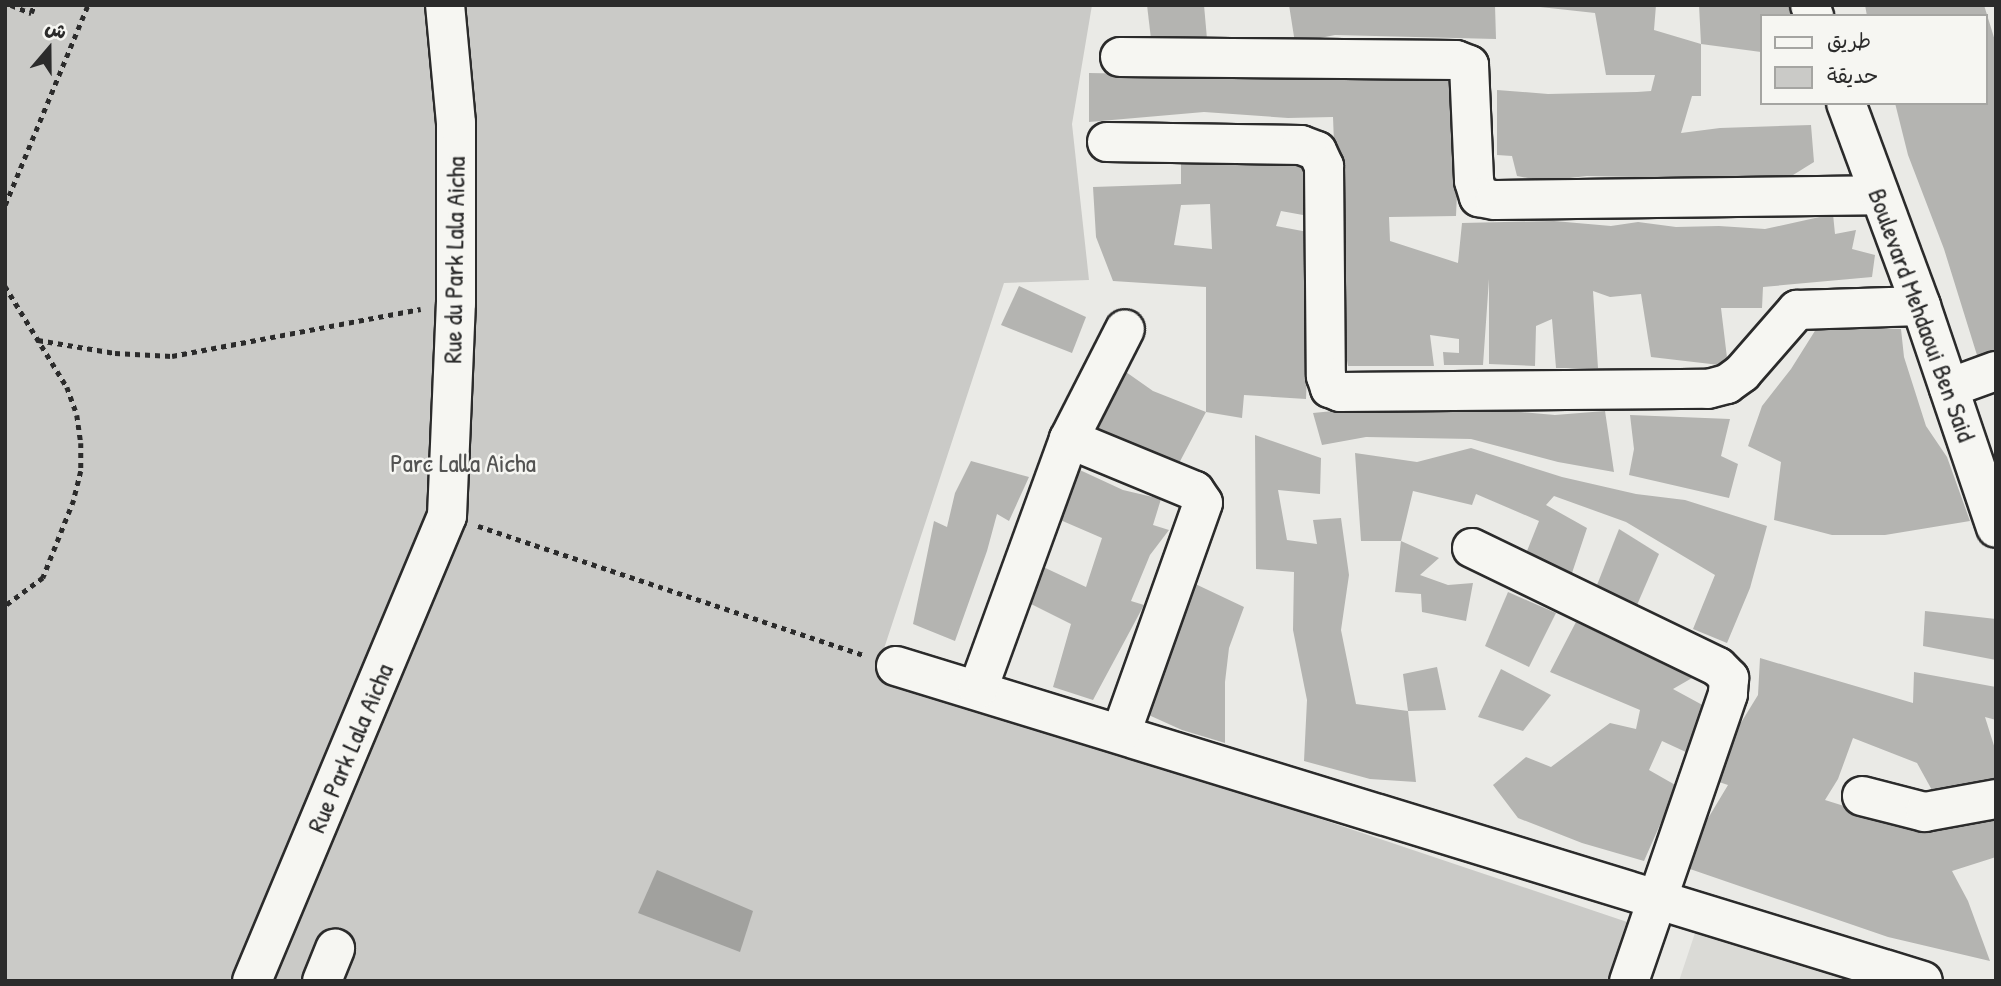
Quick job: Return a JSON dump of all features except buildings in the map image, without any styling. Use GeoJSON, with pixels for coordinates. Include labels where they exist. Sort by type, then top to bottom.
{"type":"FeatureCollection","features":[{"type":"Feature","properties":{"kind":"street","name":"Rue du Park Lala Aicha"},"geometry":{"type":"LineString","coordinates":[[445,5],[456,122],[456,303],[447,516]]}},
{"type":"Feature","properties":{"kind":"street"},"geometry":{"type":"LineString","coordinates":[[1121,57],[1456,60],[1469,65],[1474,181],[1479,197],[1495,200],[1879,195]]}},
{"type":"Feature","properties":{"kind":"street","name":"Boulevard Mehdaoui Ben Said"},"geometry":{"type":"LineString","coordinates":[[1847,105],[1921,306],[1995,522]]}},
{"type":"Feature","properties":{"kind":"street"},"geometry":{"type":"LineString","coordinates":[[1107,142],[1301,145],[1317,151],[1324,166],[1325,376],[1329,388],[1340,392],[1708,389],[1727,384],[1742,373],[1797,310],[1921,306]]}},
{"type":"Feature","properties":{"kind":"street"},"geometry":{"type":"LineString","coordinates":[[978,689],[1069,439],[1125,328]]}},
{"type":"Feature","properties":{"kind":"street"},"geometry":{"type":"LineString","coordinates":[[1949,388],[1996,371]]}},
{"type":"Feature","properties":{"kind":"street"},"geometry":{"type":"LineString","coordinates":[[1069,439],[1195,491],[1203,503],[1202,514],[1121,733]]}},
{"type":"Feature","properties":{"kind":"street","name":"Rue Park Lala Aicha"},"geometry":{"type":"LineString","coordinates":[[252,981],[447,516]]}},
{"type":"Feature","properties":{"kind":"street"},"geometry":{"type":"LineString","coordinates":[[1472,548],[1718,667],[1729,678],[1728,694],[1629,981]]}},
{"type":"Feature","properties":{"kind":"street"},"geometry":{"type":"LineString","coordinates":[[896,666],[1923,981]]}},
{"type":"Feature","properties":{"kind":"street"},"geometry":{"type":"LineString","coordinates":[[1862,796],[1925,812],[1996,799]]}},
{"type":"Feature","properties":{"kind":"path"},"geometry":{"type":"LineString","coordinates":[[11,5],[31,13],[34,5]]}},
{"type":"Feature","properties":{"kind":"path"},"geometry":{"type":"LineString","coordinates":[[5,205],[88,5]]}},
{"type":"Feature","properties":{"kind":"path"},"geometry":{"type":"LineString","coordinates":[[5,286],[67,387],[77,415],[81,443],[81,471],[74,500],[43,578],[5,606]]}},
{"type":"Feature","properties":{"kind":"path"},"geometry":{"type":"LineString","coordinates":[[38,340],[115,353],[172,356],[456,303]]}},
{"type":"Feature","properties":{"kind":"path"},"geometry":{"type":"LineString","coordinates":[[447,516],[896,666]]}},
{"type":"Feature","properties":{"kind":"shaded area"},"geometry":{"type":"Polygon","coordinates":[[[657,870],[753,911],[740,952],[638,913],[657,870]]]}},
{"type":"Feature","properties":{"kind":"shaded area"},"geometry":{"type":"Polygon","coordinates":[[[1695,933],[1859,981],[1679,981],[1695,933]]]}},
{"type":"Feature","properties":{"kind":"green space","name":"Parc Lalla Aicha"},"geometry":{"type":"Polygon","coordinates":[[[5,5],[1092,5],[1072,124],[1089,280],[1004,283],[877,670],[1639,926],[1620,981],[5,981],[5,5]]]}}]}
